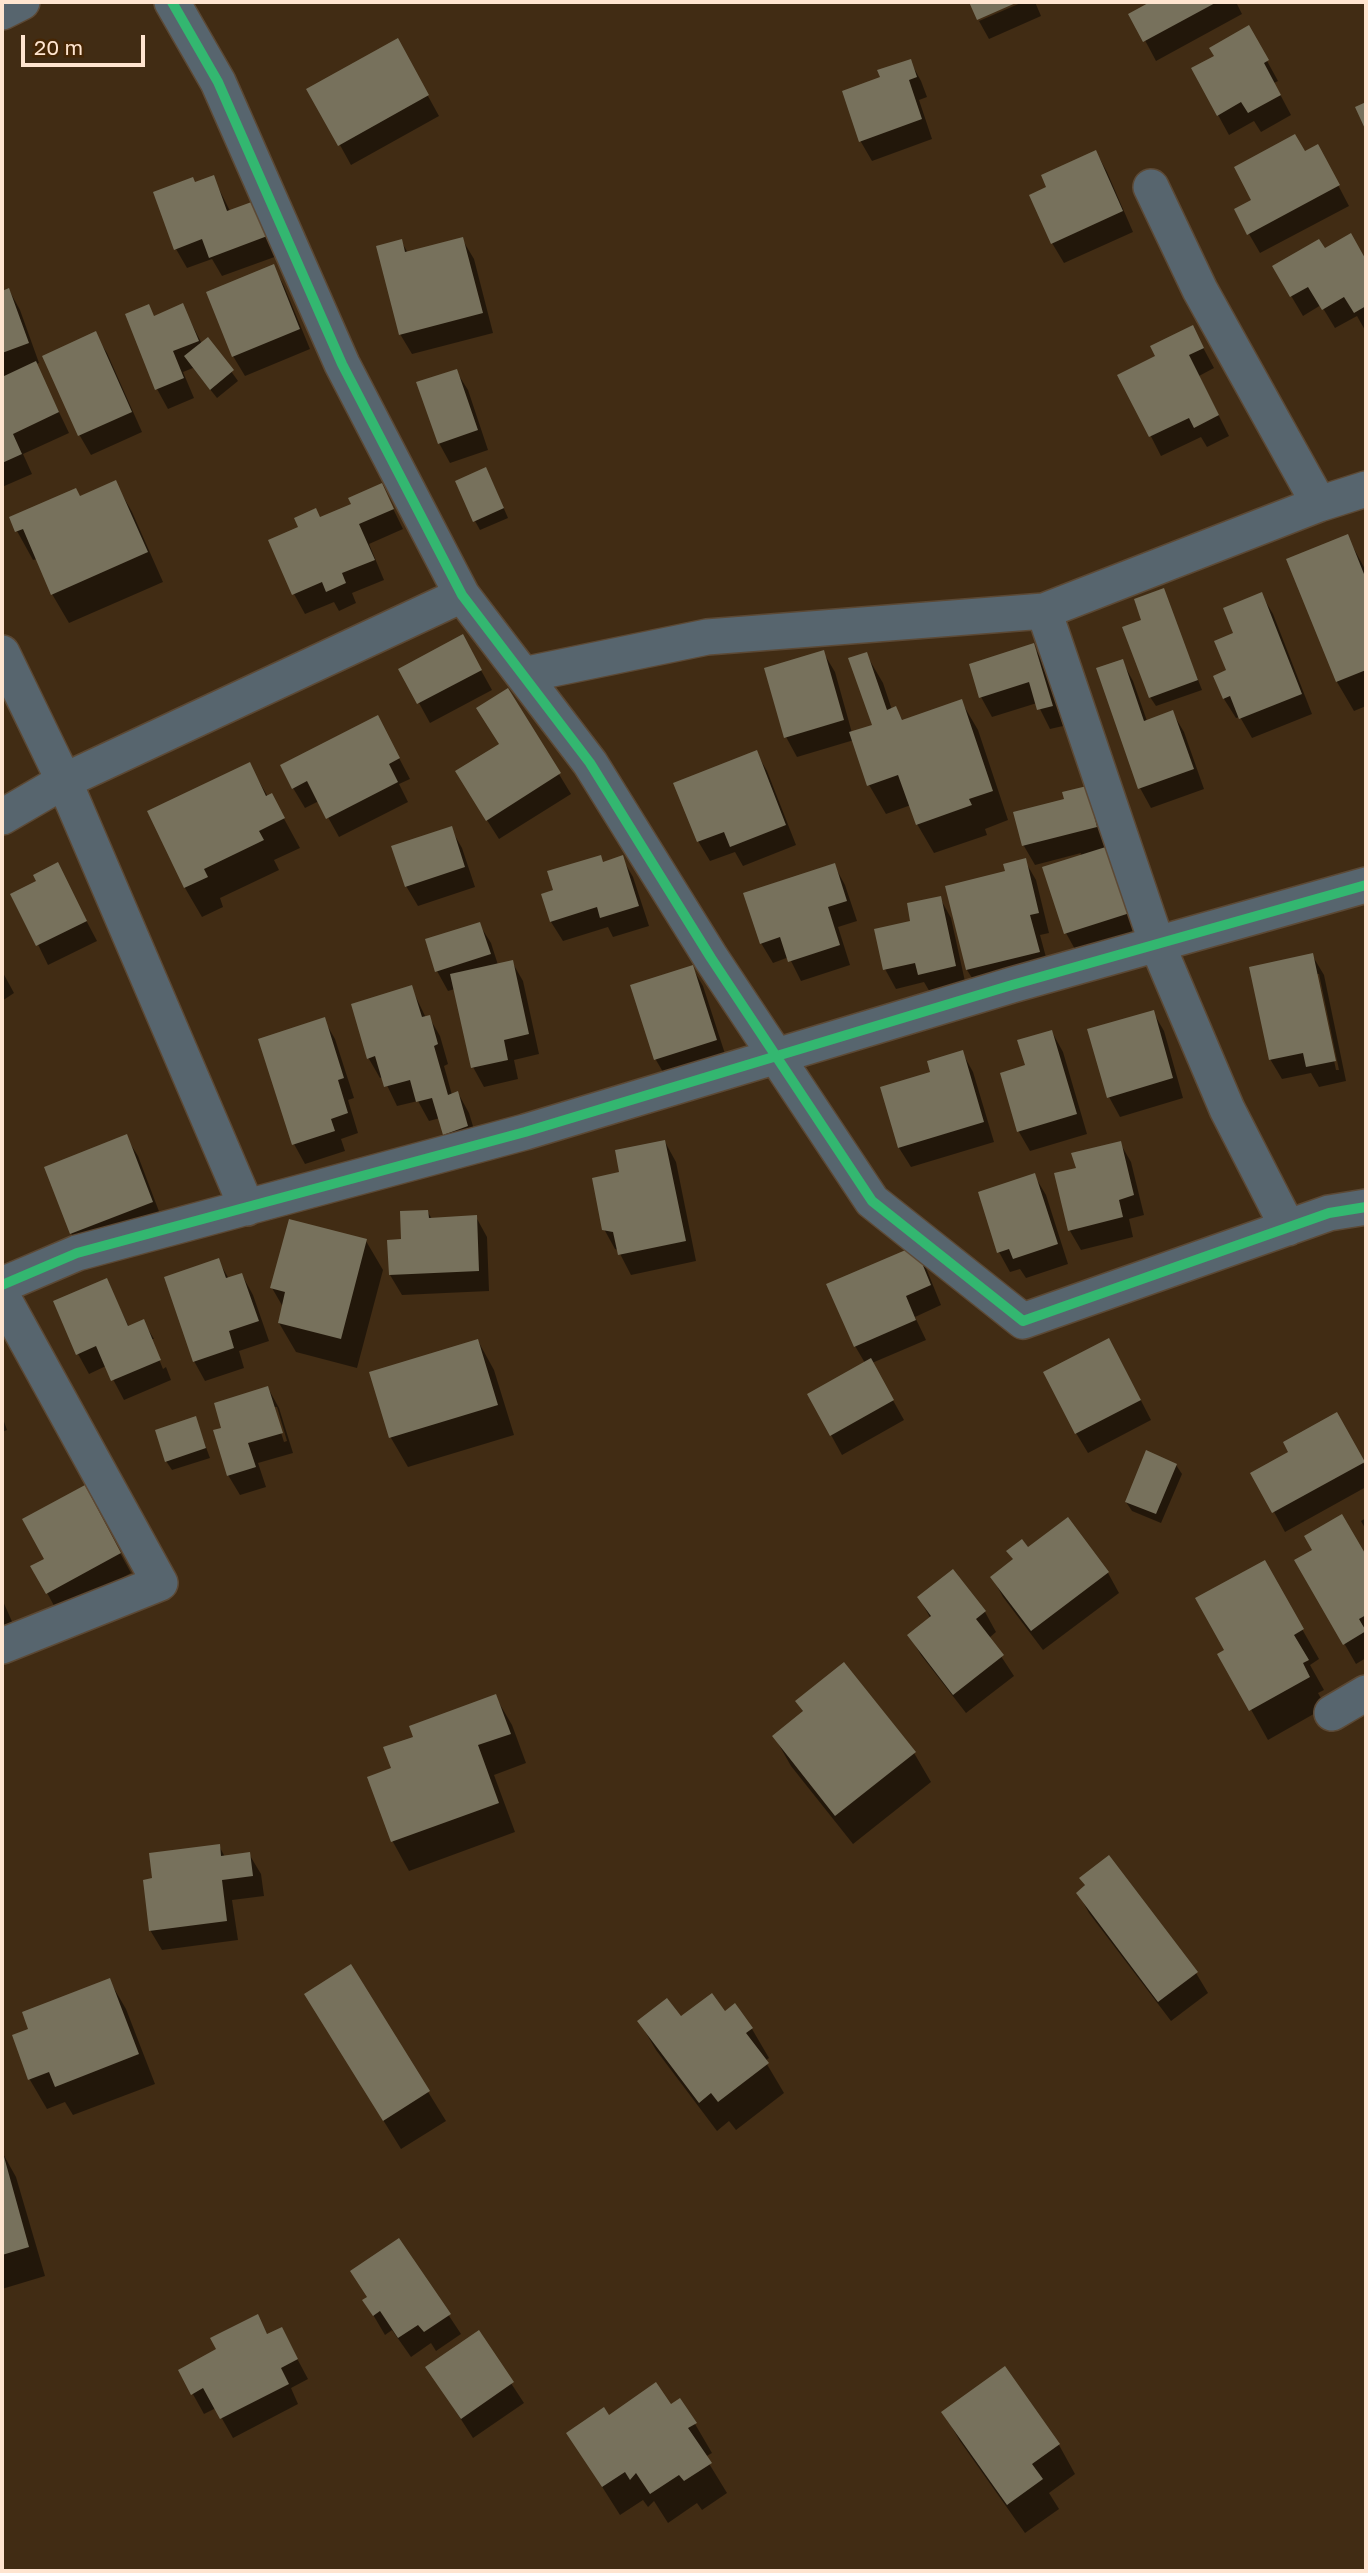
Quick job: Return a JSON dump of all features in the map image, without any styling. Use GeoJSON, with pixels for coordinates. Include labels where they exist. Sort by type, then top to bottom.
{"type":"FeatureCollection","features":[{"type":"Feature","properties":{"kind":"street"},"geometry":{"type":"LineString","coordinates":[[2,12],[22,2]]}},
{"type":"Feature","properties":{"kind":"street"},"geometry":{"type":"LineString","coordinates":[[172,2],[218,82],[342,364],[462,595],[590,764],[775,1056],[872,1200],[1023,1321],[1329,1213],[1366,1208]]}},
{"type":"Feature","properties":{"kind":"street"},"geometry":{"type":"LineString","coordinates":[[1151,187],[1200,290],[1319,504]]}},
{"type":"Feature","properties":{"kind":"street"},"geometry":{"type":"LineString","coordinates":[[523,675],[706,636],[1044,611],[1319,504],[1366,489]]}},
{"type":"Feature","properties":{"kind":"street"},"geometry":{"type":"LineString","coordinates":[[2,817],[64,781],[462,595]]}},
{"type":"Feature","properties":{"kind":"street"},"geometry":{"type":"LineString","coordinates":[[1044,611],[1157,944],[1227,1109],[1288,1228]]}},
{"type":"Feature","properties":{"kind":"street"},"geometry":{"type":"LineString","coordinates":[[2,653],[64,781],[247,1208]]}},
{"type":"Feature","properties":{"kind":"street"},"geometry":{"type":"LineString","coordinates":[[2,1285],[76,1253],[525,1132],[1012,985],[1366,885]]}},
{"type":"Feature","properties":{"kind":"street"},"geometry":{"type":"LineString","coordinates":[[2,1296],[160,1583],[2,1646]]}},
{"type":"Feature","properties":{"kind":"street"},"geometry":{"type":"LineString","coordinates":[[1332,1713],[1366,1693]]}},
{"type":"Feature","properties":{"kind":"building"},"geometry":{"type":"Polygon","coordinates":[[[969,2],[1018,2],[977,20],[969,2]]]}},
{"type":"Feature","properties":{"kind":"building"},"geometry":{"type":"Polygon","coordinates":[[[1150,2],[1217,2],[1143,42],[1128,14],[1150,2]]]}},
{"type":"Feature","properties":{"kind":"building"},"geometry":{"type":"Polygon","coordinates":[[[1249,25],[1269,60],[1264,63],[1281,95],[1248,113],[1241,102],[1217,116],[1191,68],[1214,56],[1209,48],[1249,25]]]}},
{"type":"Feature","properties":{"kind":"building"},"geometry":{"type":"Polygon","coordinates":[[[398,38],[429,95],[338,146],[306,89],[398,38]]]}},
{"type":"Feature","properties":{"kind":"building"},"geometry":{"type":"Polygon","coordinates":[[[911,59],[917,77],[909,80],[922,119],[859,142],[842,91],[880,77],[877,70],[911,59]]]}},
{"type":"Feature","properties":{"kind":"building"},"geometry":{"type":"Polygon","coordinates":[[[1366,102],[1366,131],[1355,107],[1366,102]]]}},
{"type":"Feature","properties":{"kind":"building"},"geometry":{"type":"Polygon","coordinates":[[[1295,134],[1305,151],[1318,144],[1340,185],[1247,235],[1234,209],[1251,200],[1234,167],[1295,134]]]}},
{"type":"Feature","properties":{"kind":"building"},"geometry":{"type":"Polygon","coordinates":[[[1096,150],[1123,211],[1051,244],[1029,195],[1046,187],[1041,175],[1096,150]]]}},
{"type":"Feature","properties":{"kind":"building"},"geometry":{"type":"Polygon","coordinates":[[[214,175],[227,211],[257,200],[270,235],[209,258],[202,239],[174,250],[153,192],[193,177],[195,182],[214,175]]]}},
{"type":"Feature","properties":{"kind":"building"},"geometry":{"type":"Polygon","coordinates":[[[1351,233],[1366,260],[1366,306],[1354,313],[1344,297],[1322,310],[1308,287],[1290,297],[1272,266],[1319,239],[1325,248],[1351,233]]]}},
{"type":"Feature","properties":{"kind":"building"},"geometry":{"type":"Polygon","coordinates":[[[463,237],[483,313],[399,335],[376,246],[402,239],[405,252],[463,237]]]}},
{"type":"Feature","properties":{"kind":"building"},"geometry":{"type":"Polygon","coordinates":[[[274,264],[300,329],[232,357],[206,292],[274,264]]]}},
{"type":"Feature","properties":{"kind":"building"},"geometry":{"type":"Polygon","coordinates":[[[9,288],[29,343],[2,353],[2,291],[9,288]]]}},
{"type":"Feature","properties":{"kind":"building"},"geometry":{"type":"Polygon","coordinates":[[[183,303],[199,341],[173,351],[184,378],[155,390],[125,314],[149,304],[154,316],[183,303]]]}},
{"type":"Feature","properties":{"kind":"building"},"geometry":{"type":"Polygon","coordinates":[[[1193,325],[1204,348],[1189,355],[1219,415],[1194,428],[1189,418],[1149,437],[1117,375],[1155,356],[1150,346],[1193,325]]]}},
{"type":"Feature","properties":{"kind":"building"},"geometry":{"type":"Polygon","coordinates":[[[96,331],[132,412],[78,436],[42,356],[96,331]]]}},
{"type":"Feature","properties":{"kind":"building"},"geometry":{"type":"Polygon","coordinates":[[[208,337],[234,370],[210,390],[184,356],[208,337]]]}},
{"type":"Feature","properties":{"kind":"building"},"geometry":{"type":"Polygon","coordinates":[[[36,361],[59,412],[13,434],[22,454],[2,463],[2,377],[36,361]]]}},
{"type":"Feature","properties":{"kind":"building"},"geometry":{"type":"Polygon","coordinates":[[[457,369],[478,430],[438,444],[416,382],[457,369]]]}},
{"type":"Feature","properties":{"kind":"building"},"geometry":{"type":"Polygon","coordinates":[[[486,467],[504,508],[473,522],[455,481],[486,467]]]}},
{"type":"Feature","properties":{"kind":"building"},"geometry":{"type":"Polygon","coordinates":[[[116,480],[148,552],[51,595],[23,529],[15,532],[9,517],[76,488],[80,496],[116,480]]]}},
{"type":"Feature","properties":{"kind":"building"},"geometry":{"type":"Polygon","coordinates":[[[382,483],[394,509],[359,524],[375,560],[342,573],[346,583],[326,592],[322,582],[292,595],[268,540],[298,527],[294,518],[316,508],[320,517],[351,504],[348,498],[382,483]]]}},
{"type":"Feature","properties":{"kind":"building"},"geometry":{"type":"Polygon","coordinates":[[[1348,534],[1366,579],[1366,670],[1336,682],[1286,559],[1348,534]]]}},
{"type":"Feature","properties":{"kind":"building"},"geometry":{"type":"Polygon","coordinates":[[[1164,588],[1198,680],[1149,698],[1122,627],[1141,620],[1134,599],[1164,588]]]}},
{"type":"Feature","properties":{"kind":"building"},"geometry":{"type":"Polygon","coordinates":[[[1262,592],[1302,694],[1239,719],[1230,696],[1223,699],[1213,676],[1226,670],[1214,641],[1233,633],[1223,608],[1262,592]]]}},
{"type":"Feature","properties":{"kind":"building"},"geometry":{"type":"Polygon","coordinates":[[[463,634],[482,670],[417,704],[398,669],[463,634]]]}},
{"type":"Feature","properties":{"kind":"building"},"geometry":{"type":"Polygon","coordinates":[[[1034,643],[1053,706],[1037,710],[1029,682],[979,698],[969,664],[1034,643]]]}},
{"type":"Feature","properties":{"kind":"building"},"geometry":{"type":"Polygon","coordinates":[[[824,650],[844,720],[784,738],[764,668],[824,650]]]}},
{"type":"Feature","properties":{"kind":"building"},"geometry":{"type":"Polygon","coordinates":[[[867,652],[887,710],[896,706],[902,720],[962,699],[993,791],[969,799],[972,805],[916,825],[898,775],[867,786],[849,732],[872,725],[848,658],[867,652]]]}},
{"type":"Feature","properties":{"kind":"building"},"geometry":{"type":"Polygon","coordinates":[[[1123,659],[1144,721],[1173,710],[1194,769],[1138,789],[1096,668],[1123,659]]]}},
{"type":"Feature","properties":{"kind":"building"},"geometry":{"type":"Polygon","coordinates":[[[508,688],[561,773],[486,821],[455,771],[499,744],[476,708],[508,688]]]}},
{"type":"Feature","properties":{"kind":"building"},"geometry":{"type":"Polygon","coordinates":[[[378,715],[400,758],[389,764],[398,782],[326,819],[307,781],[292,789],[280,765],[378,715]]]}},
{"type":"Feature","properties":{"kind":"building"},"geometry":{"type":"Polygon","coordinates":[[[757,750],[786,825],[730,847],[724,832],[697,842],[673,783],[757,750]]]}},
{"type":"Feature","properties":{"kind":"building"},"geometry":{"type":"Polygon","coordinates":[[[250,762],[266,796],[272,793],[285,818],[259,831],[264,840],[204,869],[208,877],[184,888],[147,811],[250,762]]]}},
{"type":"Feature","properties":{"kind":"building"},"geometry":{"type":"Polygon","coordinates":[[[1087,786],[1097,827],[1022,846],[1013,812],[1064,799],[1062,792],[1087,786]]]}},
{"type":"Feature","properties":{"kind":"building"},"geometry":{"type":"Polygon","coordinates":[[[452,826],[465,867],[405,887],[391,846],[452,826]]]}},
{"type":"Feature","properties":{"kind":"building"},"geometry":{"type":"Polygon","coordinates":[[[1112,845],[1133,912],[1064,934],[1042,867],[1112,845]]]}},
{"type":"Feature","properties":{"kind":"building"},"geometry":{"type":"Polygon","coordinates":[[[601,855],[603,862],[623,855],[639,906],[600,918],[597,907],[550,922],[541,894],[553,890],[547,871],[601,855]]]}},
{"type":"Feature","properties":{"kind":"building"},"geometry":{"type":"Polygon","coordinates":[[[1026,858],[1039,913],[1030,915],[1040,952],[966,970],[945,886],[1005,871],[1003,864],[1026,858]]]}},
{"type":"Feature","properties":{"kind":"building"},"geometry":{"type":"Polygon","coordinates":[[[58,862],[87,921],[36,946],[10,894],[36,881],[33,875],[58,862]]]}},
{"type":"Feature","properties":{"kind":"building"},"geometry":{"type":"Polygon","coordinates":[[[835,863],[847,901],[828,907],[840,945],[788,962],[780,937],[760,944],[743,893],[835,863]]]}},
{"type":"Feature","properties":{"kind":"building"},"geometry":{"type":"Polygon","coordinates":[[[941,896],[956,966],[918,975],[915,963],[883,970],[874,929],[910,921],[907,903],[941,896]]]}},
{"type":"Feature","properties":{"kind":"building"},"geometry":{"type":"Polygon","coordinates":[[[480,922],[491,954],[435,972],[425,939],[480,922]]]}},
{"type":"Feature","properties":{"kind":"building"},"geometry":{"type":"Polygon","coordinates":[[[1313,953],[1336,1061],[1306,1067],[1303,1053],[1269,1060],[1249,967],[1313,953]]]}},
{"type":"Feature","properties":{"kind":"building"},"geometry":{"type":"Polygon","coordinates":[[[513,960],[529,1034],[504,1040],[508,1060],[471,1068],[450,974],[513,960]]]}},
{"type":"Feature","properties":{"kind":"building"},"geometry":{"type":"Polygon","coordinates":[[[693,965],[717,1040],[654,1060],[630,985],[693,965]]]}},
{"type":"Feature","properties":{"kind":"building"},"geometry":{"type":"Polygon","coordinates":[[[412,985],[422,1017],[430,1015],[438,1044],[434,1046],[448,1095],[458,1091],[468,1126],[443,1135],[432,1098],[416,1102],[410,1080],[384,1087],[375,1056],[367,1059],[351,1004],[412,985]]]}},
{"type":"Feature","properties":{"kind":"building"},"geometry":{"type":"Polygon","coordinates":[[[1154,1010],[1173,1078],[1107,1098],[1087,1029],[1154,1010]]]}},
{"type":"Feature","properties":{"kind":"building"},"geometry":{"type":"Polygon","coordinates":[[[325,1017],[344,1078],[338,1080],[348,1113],[331,1119],[335,1131],[292,1145],[258,1039],[325,1017]]]}},
{"type":"Feature","properties":{"kind":"building"},"geometry":{"type":"Polygon","coordinates":[[[1052,1030],[1077,1114],[1017,1132],[1000,1073],[1025,1065],[1017,1040],[1052,1030]]]}},
{"type":"Feature","properties":{"kind":"building"},"geometry":{"type":"Polygon","coordinates":[[[963,1050],[984,1122],[898,1148],[880,1087],[930,1072],[927,1061],[963,1050]]]}},
{"type":"Feature","properties":{"kind":"building"},"geometry":{"type":"Polygon","coordinates":[[[127,1134],[153,1202],[70,1234],[44,1167],[127,1134]]]}},
{"type":"Feature","properties":{"kind":"building"},"geometry":{"type":"Polygon","coordinates":[[[665,1140],[686,1241],[618,1255],[613,1232],[602,1230],[592,1178],[619,1172],[615,1150],[665,1140]]]}},
{"type":"Feature","properties":{"kind":"building"},"geometry":{"type":"Polygon","coordinates":[[[1121,1141],[1134,1195],[1119,1200],[1123,1217],[1068,1231],[1054,1173],[1076,1168],[1071,1153],[1121,1141]]]}},
{"type":"Feature","properties":{"kind":"building"},"geometry":{"type":"Polygon","coordinates":[[[1035,1173],[1058,1244],[1013,1259],[1009,1249],[997,1253],[978,1192],[1035,1173]]]}},
{"type":"Feature","properties":{"kind":"building"},"geometry":{"type":"Polygon","coordinates":[[[428,1210],[429,1218],[477,1215],[479,1271],[389,1275],[387,1240],[401,1239],[400,1211],[428,1210]]]}},
{"type":"Feature","properties":{"kind":"building"},"geometry":{"type":"Polygon","coordinates":[[[289,1219],[367,1239],[341,1339],[278,1323],[285,1292],[270,1288],[289,1219]]]}},
{"type":"Feature","properties":{"kind":"building"},"geometry":{"type":"Polygon","coordinates":[[[915,1246],[931,1285],[906,1296],[916,1320],[854,1347],[826,1284],[915,1246]]]}},
{"type":"Feature","properties":{"kind":"building"},"geometry":{"type":"Polygon","coordinates":[[[219,1258],[226,1278],[242,1273],[259,1321],[229,1331],[234,1348],[193,1362],[164,1277],[219,1258]]]}},
{"type":"Feature","properties":{"kind":"building"},"geometry":{"type":"Polygon","coordinates":[[[107,1278],[128,1326],[144,1319],[161,1360],[111,1381],[96,1346],[76,1355],[53,1301],[107,1278]]]}},
{"type":"Feature","properties":{"kind":"building"},"geometry":{"type":"Polygon","coordinates":[[[1109,1338],[1141,1400],[1075,1434],[1043,1372],[1109,1338]]]}},
{"type":"Feature","properties":{"kind":"building"},"geometry":{"type":"Polygon","coordinates":[[[478,1339],[498,1405],[389,1438],[369,1372],[478,1339]]]}},
{"type":"Feature","properties":{"kind":"building"},"geometry":{"type":"Polygon","coordinates":[[[871,1358],[894,1400],[830,1436],[807,1394],[871,1358]]]}},
{"type":"Feature","properties":{"kind":"building"},"geometry":{"type":"Polygon","coordinates":[[[268,1386],[283,1433],[248,1443],[256,1467],[227,1476],[213,1430],[221,1428],[214,1403],[268,1386]]]}},
{"type":"Feature","properties":{"kind":"building"},"geometry":{"type":"Polygon","coordinates":[[[1337,1412],[1365,1462],[1272,1513],[1250,1473],[1288,1452],[1283,1442],[1337,1412]]]}},
{"type":"Feature","properties":{"kind":"building"},"geometry":{"type":"Polygon","coordinates":[[[196,1416],[206,1448],[165,1462],[155,1430],[196,1416]]]}},
{"type":"Feature","properties":{"kind":"building"},"geometry":{"type":"Polygon","coordinates":[[[1146,1450],[1177,1464],[1156,1514],[1125,1502],[1146,1450]]]}},
{"type":"Feature","properties":{"kind":"building"},"geometry":{"type":"Polygon","coordinates":[[[85,1485],[121,1553],[46,1594],[30,1566],[44,1559],[22,1519],[85,1485]]]}},
{"type":"Feature","properties":{"kind":"building"},"geometry":{"type":"Polygon","coordinates":[[[1342,1514],[1366,1555],[1366,1615],[1359,1619],[1366,1631],[1343,1645],[1294,1560],[1312,1550],[1304,1536],[1342,1514]]]}},
{"type":"Feature","properties":{"kind":"building"},"geometry":{"type":"Polygon","coordinates":[[[1068,1517],[1109,1572],[1031,1631],[990,1577],[1013,1559],[1006,1551],[1022,1539],[1028,1547],[1068,1517]]]}},
{"type":"Feature","properties":{"kind":"building"},"geometry":{"type":"Polygon","coordinates":[[[1265,1560],[1304,1629],[1294,1635],[1309,1660],[1303,1663],[1310,1677],[1249,1711],[1217,1654],[1224,1650],[1195,1598],[1265,1560]]]}},
{"type":"Feature","properties":{"kind":"building"},"geometry":{"type":"Polygon","coordinates":[[[953,1569],[986,1611],[976,1619],[1004,1655],[953,1695],[907,1635],[931,1616],[917,1597],[953,1569]]]}},
{"type":"Feature","properties":{"kind":"building"},"geometry":{"type":"Polygon","coordinates":[[[844,1662],[916,1752],[835,1816],[772,1736],[803,1711],[795,1701],[844,1662]]]}},
{"type":"Feature","properties":{"kind":"building"},"geometry":{"type":"Polygon","coordinates":[[[496,1694],[511,1734],[478,1745],[499,1803],[391,1842],[367,1777],[391,1768],[383,1747],[413,1737],[409,1726],[496,1694]]]}},
{"type":"Feature","properties":{"kind":"building"},"geometry":{"type":"Polygon","coordinates":[[[220,1844],[221,1856],[250,1852],[253,1876],[222,1880],[227,1921],[149,1931],[143,1880],[152,1878],[149,1853],[220,1844]]]}},
{"type":"Feature","properties":{"kind":"building"},"geometry":{"type":"Polygon","coordinates":[[[1109,1855],[1198,1972],[1158,2002],[1076,1893],[1085,1885],[1079,1878],[1109,1855]]]}},
{"type":"Feature","properties":{"kind":"building"},"geometry":{"type":"Polygon","coordinates":[[[351,1964],[430,2091],[383,2121],[304,1994],[351,1964]]]}},
{"type":"Feature","properties":{"kind":"building"},"geometry":{"type":"Polygon","coordinates":[[[110,1978],[139,2054],[55,2087],[49,2072],[28,2080],[12,2035],[28,2029],[22,2012],[110,1978]]]}},
{"type":"Feature","properties":{"kind":"building"},"geometry":{"type":"Polygon","coordinates":[[[712,1993],[725,2011],[735,2003],[753,2028],[746,2033],[769,2063],[718,2102],[711,2093],[699,2103],[637,2021],[667,1998],[681,2016],[712,1993]]]}},
{"type":"Feature","properties":{"kind":"building"},"geometry":{"type":"Polygon","coordinates":[[[2,2154],[29,2247],[2,2255],[2,2154]]]}},
{"type":"Feature","properties":{"kind":"building"},"geometry":{"type":"Polygon","coordinates":[[[399,2238],[451,2314],[424,2332],[418,2325],[398,2338],[380,2311],[373,2316],[362,2300],[367,2297],[350,2271],[399,2238]]]}},
{"type":"Feature","properties":{"kind":"building"},"geometry":{"type":"Polygon","coordinates":[[[258,2314],[267,2334],[282,2327],[298,2359],[281,2368],[289,2384],[220,2419],[203,2388],[191,2395],[178,2370],[216,2349],[210,2338],[258,2314]]]}},
{"type":"Feature","properties":{"kind":"building"},"geometry":{"type":"Polygon","coordinates":[[[479,2330],[514,2382],[461,2419],[425,2367],[479,2330]]]}},
{"type":"Feature","properties":{"kind":"building"},"geometry":{"type":"Polygon","coordinates":[[[1005,2366],[1060,2444],[1032,2464],[1043,2479],[1007,2505],[941,2412],[1005,2366]]]}},
{"type":"Feature","properties":{"kind":"building"},"geometry":{"type":"Polygon","coordinates":[[[656,2382],[671,2404],[680,2398],[697,2423],[688,2428],[712,2463],[684,2481],[679,2475],[650,2494],[636,2473],[630,2480],[625,2472],[602,2487],[566,2433],[604,2407],[609,2415],[656,2382]]]}},
{"type":"Feature","properties":{"kind":"cycle path"},"geometry":{"type":"LineString","coordinates":[[172,2],[218,82],[342,364],[462,595],[590,763],[711,958],[872,1201],[1023,1321],[1329,1213],[1366,1207]]}},
{"type":"Feature","properties":{"kind":"cycle path"},"geometry":{"type":"LineString","coordinates":[[2,1285],[77,1253],[525,1132],[1012,985],[1366,885]]}}]}
